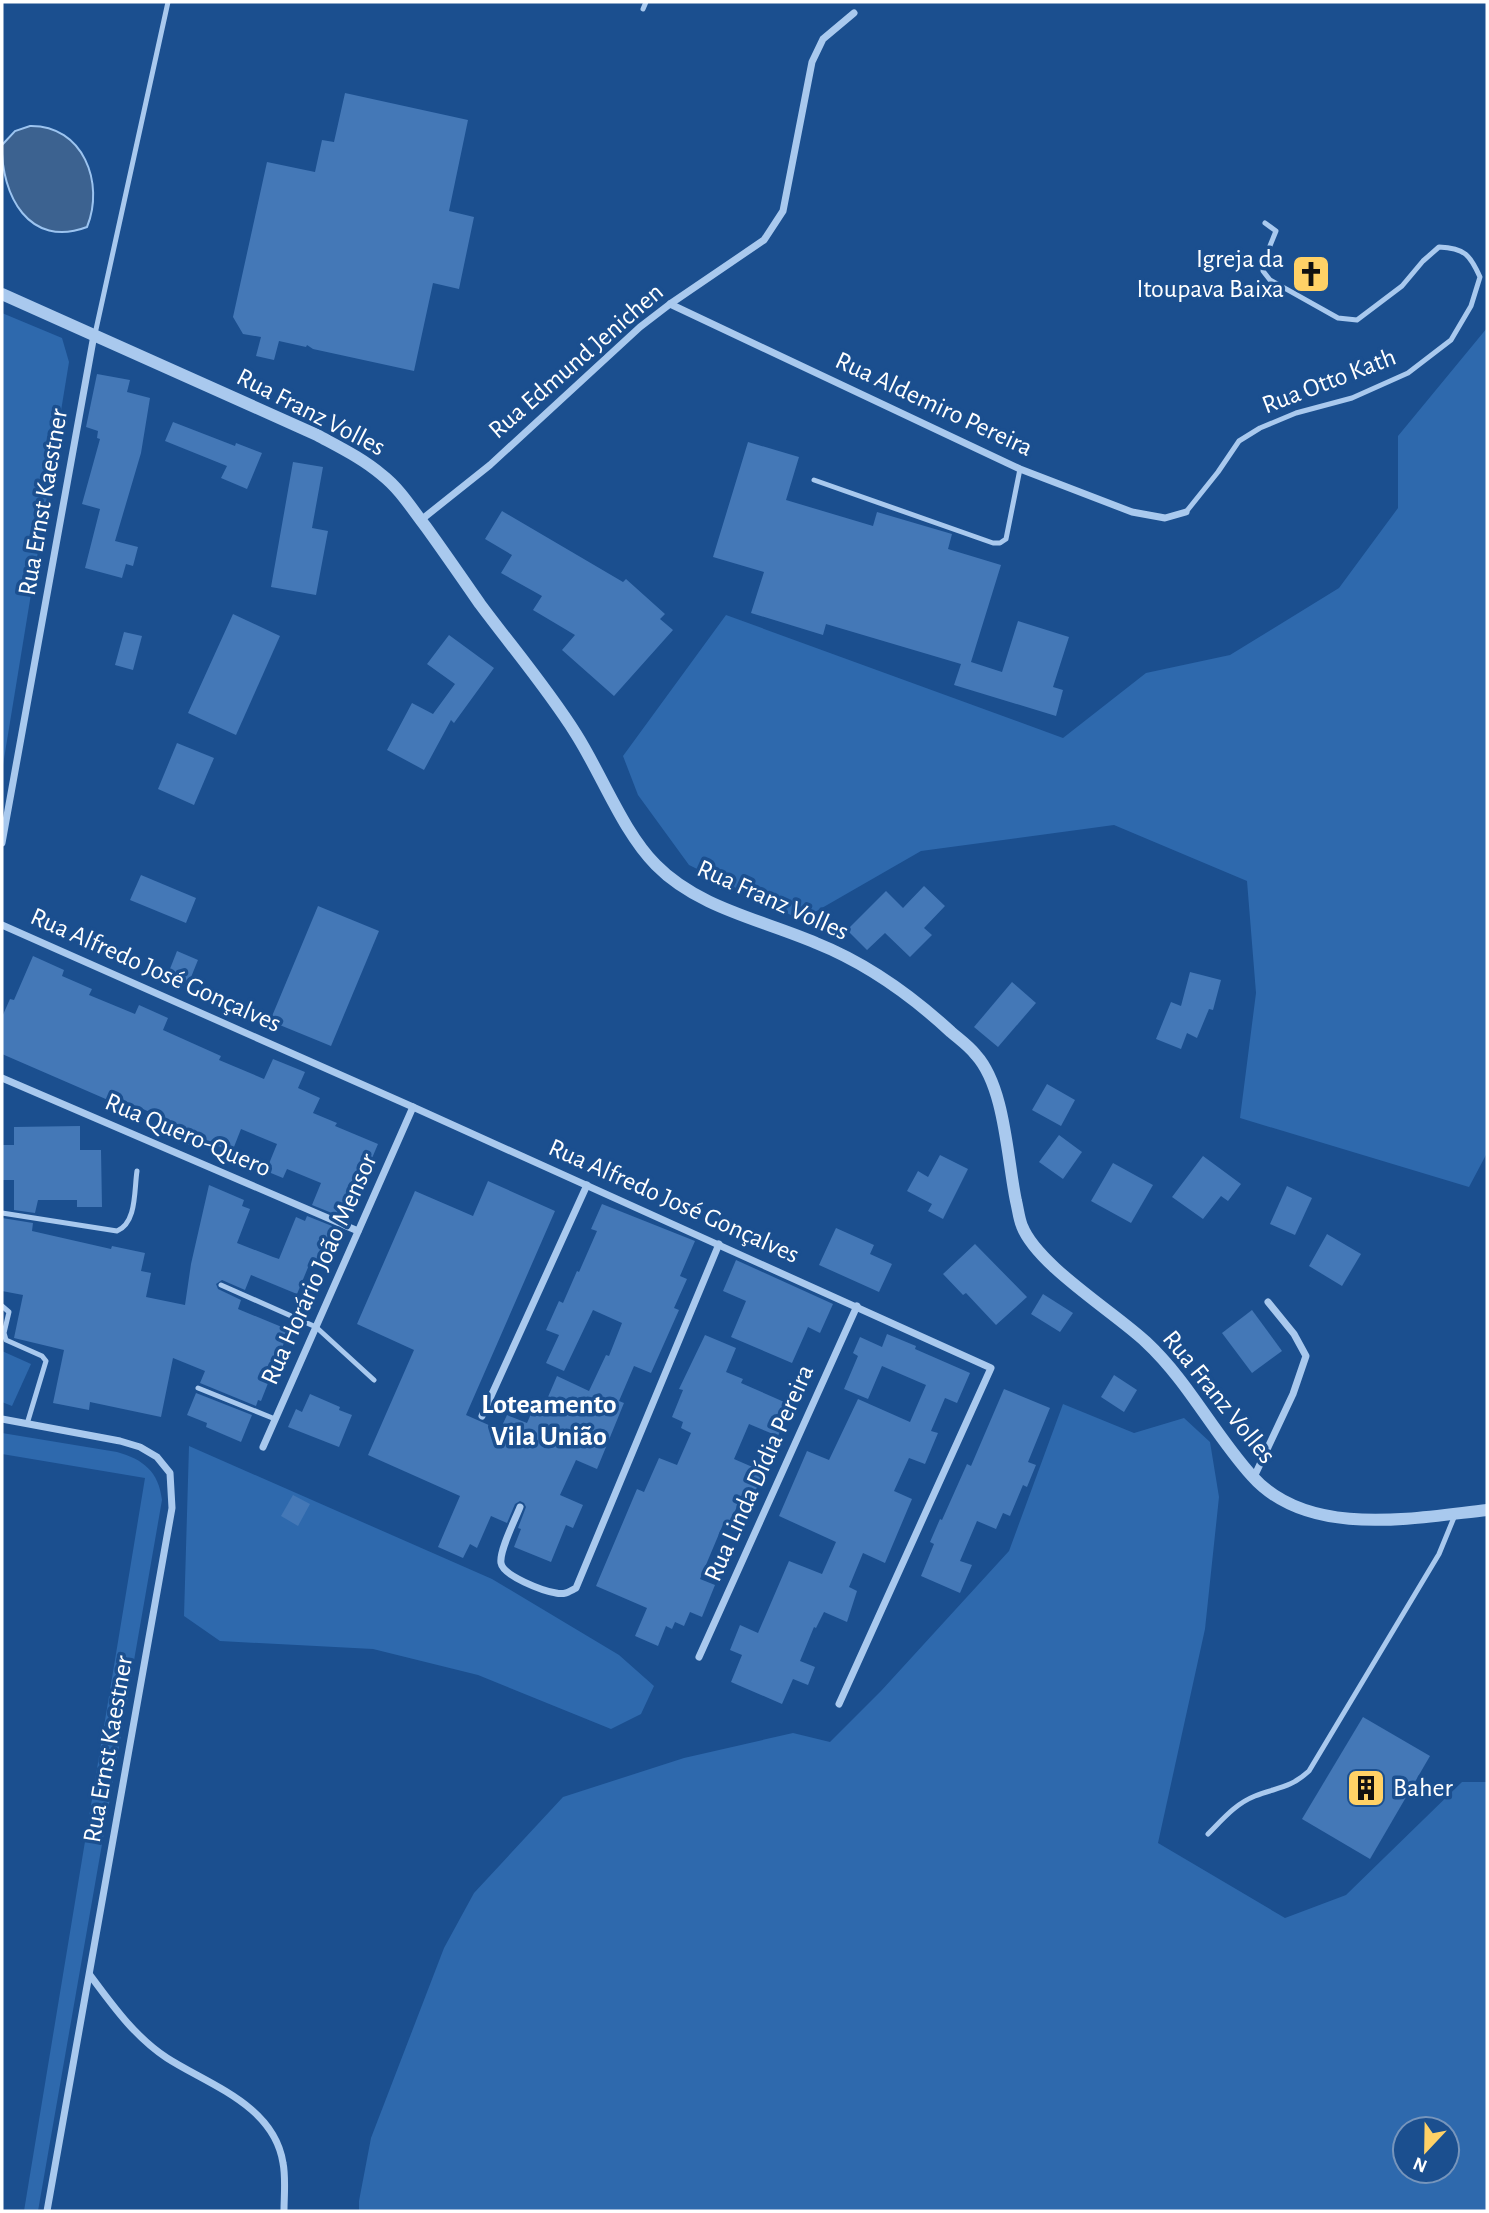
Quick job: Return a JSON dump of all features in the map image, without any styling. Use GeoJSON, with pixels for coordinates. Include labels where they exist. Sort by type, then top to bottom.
{"type":"FeatureCollection","features":[{"type":"Feature","properties":{"kind":"street","name":"Rua Edmund Jenichen"},"geometry":{"type":"LineString","coordinates":[[421,520],[490,465],[624,342],[670,304],[764,240],[783,212],[812,62],[823,39],[854,13]]}},
{"type":"Feature","properties":{"kind":"street","name":"Rua Franz Volles"},"geometry":{"type":"LineString","coordinates":[[2,294],[95,334],[352,454],[383,475],[403,494],[483,607],[540,681],[577,735],[634,836],[655,865],[682,887],[715,904],[822,945],[870,970],[911,998],[977,1055],[991,1077],[1022,1226],[1034,1246],[1064,1275],[1147,1344],[1182,1383],[1253,1478],[1293,1507],[1317,1514],[1378,1520],[1487,1510]]}},
{"type":"Feature","properties":{"kind":"street","name":"Rua Aldemiro Pereira"},"geometry":{"type":"LineString","coordinates":[[670,304],[1020,469],[1132,512],[1165,518],[1186,512]]}},
{"type":"Feature","properties":{"kind":"street","name":"Rua Ernst Kaestner"},"geometry":{"type":"LineString","coordinates":[[2,843],[95,334]]}},
{"type":"Feature","properties":{"kind":"street","name":"Rua Alfredo José Gonçalves"},"geometry":{"type":"LineString","coordinates":[[2,925],[858,1306],[990,1368],[839,1704]]}},
{"type":"Feature","properties":{"kind":"street","name":"Rua Quero-Quero"},"geometry":{"type":"LineString","coordinates":[[2,1078],[358,1231]]}},
{"type":"Feature","properties":{"kind":"street","name":"Rua Horário João Mensor"},"geometry":{"type":"LineString","coordinates":[[263,1447],[413,1107]]}},
{"type":"Feature","properties":{"kind":"street"},"geometry":{"type":"LineString","coordinates":[[482,1416],[587,1185]]}},
{"type":"Feature","properties":{"kind":"street"},"geometry":{"type":"LineString","coordinates":[[520,1507],[500,1559],[502,1568],[508,1575],[555,1594],[568,1593],[576,1588],[719,1244]]}},
{"type":"Feature","properties":{"kind":"street"},"geometry":{"type":"LineString","coordinates":[[1253,1478],[1293,1394],[1306,1356],[1294,1334],[1268,1302]]}},
{"type":"Feature","properties":{"kind":"street","name":"Rua Linda Dídia Pereira"},"geometry":{"type":"LineString","coordinates":[[699,1657],[858,1306]]}},
{"type":"Feature","properties":{"kind":"street","name":"Rua Ernst Kaestner"},"geometry":{"type":"LineString","coordinates":[[2,1419],[140,1447],[157,1457],[170,1472],[173,1508],[47,2211]]}},
{"type":"Feature","properties":{"kind":"street"},"geometry":{"type":"LineString","coordinates":[[90,1975],[129,2026],[165,2057],[244,2102],[273,2134],[284,2162],[284,2211]]}},
{"type":"Feature","properties":{"kind":"lane"},"geometry":{"type":"LineString","coordinates":[[95,334],[168,2]]}},
{"type":"Feature","properties":{"kind":"lane"},"geometry":{"type":"LineString","coordinates":[[643,9],[646,2]]}},
{"type":"Feature","properties":{"kind":"lane","name":"Rua Otto Kath"},"geometry":{"type":"LineString","coordinates":[[1186,512],[1239,441],[1260,428],[1296,413],[1352,398],[1408,373],[1451,340],[1471,306],[1480,277],[1471,256],[1454,248],[1439,247],[1402,286],[1357,320],[1338,318],[1270,280],[1263,271],[1265,258],[1276,231],[1265,223]]}},
{"type":"Feature","properties":{"kind":"lane"},"geometry":{"type":"LineString","coordinates":[[814,481],[993,543],[1000,543],[1006,539],[1020,469]]}},
{"type":"Feature","properties":{"kind":"lane"},"geometry":{"type":"LineString","coordinates":[[2,1213],[117,1231],[124,1229],[131,1217],[137,1171]]}},
{"type":"Feature","properties":{"kind":"lane"},"geometry":{"type":"LineString","coordinates":[[221,1285],[316,1327],[374,1380]]}},
{"type":"Feature","properties":{"kind":"lane"},"geometry":{"type":"LineString","coordinates":[[2,1306],[9,1312],[4,1334],[6,1340],[42,1356],[46,1361],[27,1423]]}},
{"type":"Feature","properties":{"kind":"lane"},"geometry":{"type":"LineString","coordinates":[[198,1388],[275,1419]]}},
{"type":"Feature","properties":{"kind":"lane"},"geometry":{"type":"LineString","coordinates":[[1208,1834],[1233,1808],[1255,1797],[1294,1784],[1309,1771],[1439,1554],[1456,1513]]}},
{"type":"Feature","properties":{"kind":"shaded area"},"geometry":{"type":"Polygon","coordinates":[[[30,126],[48,128],[64,135],[76,146],[85,160],[91,175],[93,193],[87,227],[67,232],[49,230],[34,224],[22,213],[13,199],[3,164],[2,145],[15,131],[30,126]]]}},
{"type":"Feature","properties":{"kind":"shaded area"},"geometry":{"type":"Polygon","coordinates":[[[2,313],[62,338],[69,362],[2,771],[2,313]]]}},
{"type":"Feature","properties":{"kind":"shaded area"},"geometry":{"type":"Polygon","coordinates":[[[1487,328],[1487,1153],[1469,1187],[1240,1118],[1256,993],[1247,881],[1114,825],[921,851],[801,920],[689,865],[638,795],[623,756],[726,615],[1063,738],[1146,673],[1230,655],[1339,588],[1398,508],[1398,436],[1487,328]]]}},
{"type":"Feature","properties":{"kind":"shaded area"},"geometry":{"type":"Polygon","coordinates":[[[2,1351],[31,1364],[12,1406],[2,1402],[2,1351]]]}},
{"type":"Feature","properties":{"kind":"shaded area"},"geometry":{"type":"Polygon","coordinates":[[[1063,1404],[1134,1433],[1184,1418],[1210,1442],[1219,1497],[1205,1629],[1158,1843],[1285,1918],[1346,1895],[1462,1782],[1487,1782],[1487,2211],[359,2211],[371,2138],[444,1948],[474,1893],[563,1797],[684,1758],[793,1733],[830,1742],[881,1691],[1009,1551],[1063,1404]]]}},
{"type":"Feature","properties":{"kind":"shaded area"},"geometry":{"type":"Polygon","coordinates":[[[2,1433],[126,1455],[142,1463],[153,1474],[162,1500],[38,2211],[24,2211],[145,1478],[2,1454],[2,1433]]]}},
{"type":"Feature","properties":{"kind":"shaded area"},"geometry":{"type":"Polygon","coordinates":[[[189,1446],[492,1579],[619,1655],[654,1686],[641,1714],[611,1729],[478,1675],[373,1649],[220,1641],[184,1616],[189,1446]]]}},
{"type":"Feature","properties":{"kind":"building"},"geometry":{"type":"Polygon","coordinates":[[[345,93],[468,120],[449,211],[474,217],[459,289],[433,283],[414,371],[313,349],[307,345],[306,347],[279,341],[274,360],[256,356],[261,337],[243,334],[233,317],[267,162],[315,172],[322,140],[334,142],[345,93]]]}},
{"type":"Feature","properties":{"kind":"building"},"geometry":{"type":"Polygon","coordinates":[[[97,374],[130,380],[127,392],[150,398],[141,453],[115,541],[138,547],[133,566],[126,564],[122,578],[85,568],[100,509],[82,504],[100,439],[97,438],[98,431],[86,427],[97,374]]]}},
{"type":"Feature","properties":{"kind":"building"},"geometry":{"type":"Polygon","coordinates":[[[173,422],[235,446],[236,443],[262,453],[247,489],[221,478],[227,466],[165,441],[173,422]]]}},
{"type":"Feature","properties":{"kind":"building"},"geometry":{"type":"Polygon","coordinates":[[[748,442],[799,457],[786,500],[873,526],[877,512],[952,534],[948,549],[1001,565],[971,662],[1002,672],[1018,621],[1069,637],[1053,687],[1063,690],[1056,716],[954,685],[961,664],[826,624],[823,635],[751,613],[764,572],[713,557],[748,442]]]}},
{"type":"Feature","properties":{"kind":"building"},"geometry":{"type":"Polygon","coordinates":[[[293,462],[323,467],[312,528],[328,531],[316,595],[271,587],[293,462]]]}},
{"type":"Feature","properties":{"kind":"building"},"geometry":{"type":"Polygon","coordinates":[[[502,511],[623,582],[626,579],[665,614],[660,619],[673,630],[614,696],[562,650],[575,635],[533,610],[542,596],[501,573],[512,555],[485,539],[502,511]]]}},
{"type":"Feature","properties":{"kind":"building"},"geometry":{"type":"Polygon","coordinates":[[[233,614],[280,636],[236,735],[188,713],[233,614]]]}},
{"type":"Feature","properties":{"kind":"building"},"geometry":{"type":"Polygon","coordinates":[[[124,632],[142,636],[133,670],[115,665],[124,632]]]}},
{"type":"Feature","properties":{"kind":"building"},"geometry":{"type":"Polygon","coordinates":[[[449,635],[494,668],[454,723],[451,720],[424,770],[387,750],[412,703],[433,714],[455,684],[427,664],[449,635]]]}},
{"type":"Feature","properties":{"kind":"building"},"geometry":{"type":"Polygon","coordinates":[[[177,743],[214,758],[194,805],[158,789],[177,743]]]}},
{"type":"Feature","properties":{"kind":"building"},"geometry":{"type":"Polygon","coordinates":[[[141,875],[196,898],[186,923],[130,900],[141,875]]]}},
{"type":"Feature","properties":{"kind":"building"},"geometry":{"type":"Polygon","coordinates":[[[924,886],[945,906],[924,928],[932,935],[910,957],[885,933],[867,950],[847,930],[886,891],[903,908],[924,886]]]}},
{"type":"Feature","properties":{"kind":"building"},"geometry":{"type":"Polygon","coordinates":[[[318,906],[379,931],[331,1046],[270,1021],[318,906]]]}},
{"type":"Feature","properties":{"kind":"building"},"geometry":{"type":"Polygon","coordinates":[[[177,951],[198,960],[187,987],[166,979],[177,951]]]}},
{"type":"Feature","properties":{"kind":"building"},"geometry":{"type":"Polygon","coordinates":[[[33,956],[64,970],[62,976],[92,989],[89,995],[135,1014],[139,1005],[168,1018],[163,1030],[221,1056],[219,1060],[264,1079],[273,1059],[305,1072],[298,1088],[320,1098],[313,1113],[337,1123],[335,1126],[378,1144],[367,1170],[359,1167],[337,1215],[312,1205],[321,1183],[287,1169],[283,1178],[266,1171],[277,1144],[241,1129],[232,1152],[200,1138],[196,1148],[171,1137],[176,1123],[131,1104],[127,1113],[106,1104],[108,1100],[2,1054],[2,1017],[10,999],[14,1000],[33,956]]]}},
{"type":"Feature","properties":{"kind":"building"},"geometry":{"type":"Polygon","coordinates":[[[1190,972],[1221,980],[1213,1010],[1209,1009],[1197,1038],[1187,1033],[1181,1049],[1156,1039],[1171,1002],[1181,1006],[1190,972]]]}},
{"type":"Feature","properties":{"kind":"building"},"geometry":{"type":"Polygon","coordinates":[[[1012,982],[1036,1003],[998,1047],[974,1027],[1012,982]]]}},
{"type":"Feature","properties":{"kind":"building"},"geometry":{"type":"Polygon","coordinates":[[[1047,1084],[1075,1100],[1061,1126],[1032,1110],[1047,1084]]]}},
{"type":"Feature","properties":{"kind":"building"},"geometry":{"type":"Polygon","coordinates":[[[80,1126],[80,1150],[101,1150],[102,1207],[77,1207],[77,1200],[38,1200],[35,1213],[14,1210],[14,1180],[2,1180],[2,1145],[14,1145],[14,1127],[80,1126]]]}},
{"type":"Feature","properties":{"kind":"building"},"geometry":{"type":"Polygon","coordinates":[[[1059,1135],[1082,1152],[1063,1179],[1039,1162],[1059,1135]]]}},
{"type":"Feature","properties":{"kind":"building"},"geometry":{"type":"Polygon","coordinates":[[[940,1155],[968,1169],[943,1219],[928,1211],[932,1204],[907,1191],[918,1171],[928,1177],[940,1155]]]}},
{"type":"Feature","properties":{"kind":"building"},"geometry":{"type":"Polygon","coordinates":[[[1203,1156],[1241,1184],[1228,1201],[1221,1196],[1203,1219],[1172,1197],[1203,1156]]]}},
{"type":"Feature","properties":{"kind":"building"},"geometry":{"type":"Polygon","coordinates":[[[1113,1163],[1153,1185],[1131,1223],[1091,1201],[1113,1163]]]}},
{"type":"Feature","properties":{"kind":"building"},"geometry":{"type":"Polygon","coordinates":[[[488,1181],[555,1211],[466,1415],[500,1430],[507,1415],[527,1423],[534,1407],[542,1411],[557,1376],[589,1391],[606,1355],[609,1356],[622,1323],[593,1310],[564,1371],[546,1363],[559,1335],[546,1330],[559,1301],[563,1303],[577,1271],[579,1272],[597,1231],[591,1229],[602,1204],[695,1241],[680,1276],[687,1279],[674,1308],[679,1310],[651,1373],[634,1366],[619,1401],[624,1403],[597,1469],[576,1460],[560,1495],[583,1505],[573,1528],[566,1525],[551,1562],[514,1547],[526,1507],[520,1501],[515,1504],[507,1523],[491,1516],[477,1548],[470,1544],[463,1558],[438,1547],[460,1496],[368,1455],[414,1350],[357,1324],[415,1191],[473,1216],[488,1181]]]}},
{"type":"Feature","properties":{"kind":"building"},"geometry":{"type":"Polygon","coordinates":[[[209,1185],[244,1200],[242,1206],[250,1209],[237,1243],[279,1259],[296,1217],[305,1221],[307,1216],[332,1226],[315,1268],[309,1265],[297,1294],[251,1275],[245,1290],[222,1280],[216,1284],[218,1289],[241,1300],[238,1309],[289,1330],[261,1401],[258,1400],[256,1406],[200,1383],[205,1371],[173,1358],[161,1417],[90,1402],[89,1410],[53,1403],[64,1350],[14,1338],[23,1295],[2,1291],[2,1218],[33,1223],[32,1231],[111,1249],[112,1246],[145,1253],[141,1271],[151,1273],[146,1297],[185,1305],[191,1264],[209,1185]]]}},
{"type":"Feature","properties":{"kind":"building"},"geometry":{"type":"Polygon","coordinates":[[[1287,1186],[1312,1198],[1295,1235],[1270,1224],[1287,1186]]]}},
{"type":"Feature","properties":{"kind":"building"},"geometry":{"type":"Polygon","coordinates":[[[836,1228],[874,1245],[870,1254],[892,1264],[879,1292],[819,1265],[836,1228]]]}},
{"type":"Feature","properties":{"kind":"building"},"geometry":{"type":"Polygon","coordinates":[[[1327,1234],[1361,1254],[1342,1286],[1309,1266],[1327,1234]]]}},
{"type":"Feature","properties":{"kind":"building"},"geometry":{"type":"Polygon","coordinates":[[[975,1244],[1027,1297],[996,1325],[966,1293],[963,1295],[943,1274],[975,1244]]]}},
{"type":"Feature","properties":{"kind":"building"},"geometry":{"type":"Polygon","coordinates":[[[736,1260],[833,1304],[820,1333],[808,1327],[792,1363],[731,1337],[746,1301],[723,1291],[736,1260]]]}},
{"type":"Feature","properties":{"kind":"building"},"geometry":{"type":"Polygon","coordinates":[[[1043,1294],[1073,1313],[1060,1332],[1031,1314],[1043,1294]]]}},
{"type":"Feature","properties":{"kind":"building"},"geometry":{"type":"Polygon","coordinates":[[[1252,1310],[1282,1351],[1252,1373],[1222,1333],[1252,1310]]]}},
{"type":"Feature","properties":{"kind":"building"},"geometry":{"type":"Polygon","coordinates":[[[887,1334],[970,1373],[957,1403],[945,1398],[931,1431],[938,1433],[925,1464],[909,1458],[894,1491],[912,1499],[885,1563],[863,1553],[849,1587],[857,1591],[847,1622],[824,1612],[816,1628],[814,1627],[800,1661],[815,1667],[808,1685],[793,1679],[782,1704],[731,1682],[742,1655],[730,1650],[740,1625],[758,1633],[789,1561],[822,1574],[836,1542],[779,1516],[807,1451],[829,1460],[858,1399],[910,1422],[926,1385],[882,1366],[868,1399],[844,1389],[858,1356],[853,1353],[860,1337],[882,1347],[887,1334]]]}},
{"type":"Feature","properties":{"kind":"building"},"geometry":{"type":"Polygon","coordinates":[[[705,1335],[736,1348],[726,1372],[743,1379],[741,1383],[791,1405],[778,1436],[749,1424],[734,1459],[764,1472],[754,1494],[744,1490],[729,1525],[724,1522],[700,1579],[715,1585],[702,1617],[690,1612],[684,1626],[675,1622],[672,1629],[666,1626],[658,1646],[635,1636],[647,1608],[596,1586],[637,1489],[644,1492],[659,1458],[677,1465],[691,1433],[681,1428],[683,1422],[672,1417],[683,1390],[679,1389],[705,1335]]]}},
{"type":"Feature","properties":{"kind":"building"},"geometry":{"type":"Polygon","coordinates":[[[1114,1375],[1137,1390],[1124,1412],[1101,1397],[1114,1375]]]}},
{"type":"Feature","properties":{"kind":"building"},"geometry":{"type":"Polygon","coordinates":[[[1004,1389],[1050,1408],[1028,1462],[1036,1465],[1027,1487],[1023,1485],[1010,1516],[1003,1513],[996,1529],[977,1521],[960,1561],[972,1565],[960,1593],[921,1576],[934,1544],[930,1542],[940,1519],[942,1520],[967,1464],[971,1466],[1004,1389]]]}},
{"type":"Feature","properties":{"kind":"building"},"geometry":{"type":"Polygon","coordinates":[[[196,1393],[252,1415],[241,1442],[206,1427],[207,1423],[187,1415],[196,1393]]]}},
{"type":"Feature","properties":{"kind":"building"},"geometry":{"type":"Polygon","coordinates":[[[310,1394],[352,1415],[339,1447],[288,1427],[296,1409],[302,1412],[310,1394]]]}},
{"type":"Feature","properties":{"kind":"building"},"geometry":{"type":"Polygon","coordinates":[[[293,1495],[310,1504],[298,1526],[281,1516],[293,1495]]]}},
{"type":"Feature","properties":{"kind":"building","name":"Baher"},"geometry":{"type":"Polygon","coordinates":[[[1363,1717],[1430,1756],[1370,1859],[1302,1819],[1363,1717]]]}},
{"type":"Feature","properties":{"kind":"place","name":"Igreja da Itoupava Baixa"},"geometry":{"type":"Point","coordinates":[1311,274]}},
{"type":"Feature","properties":{"kind":"place","name":"Baher"},"geometry":{"type":"Point","coordinates":[1366,1788]}},
{"type":"Feature","properties":{"kind":"district","name":"Loteamento Vila União"},"geometry":{"type":"Point","coordinates":[549,1421]}}]}
